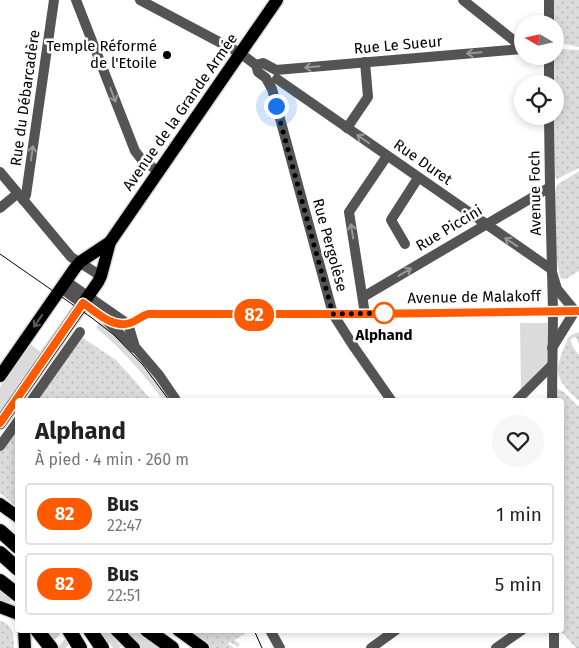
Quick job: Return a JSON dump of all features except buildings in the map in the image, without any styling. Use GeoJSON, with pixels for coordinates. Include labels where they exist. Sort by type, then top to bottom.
{"type":"FeatureCollection","features":[{"type":"Feature","properties":{"kind":"highway"},"geometry":{"type":"LineString","coordinates":[[0,524],[15,533]]}},
{"type":"Feature","properties":{"kind":"highway"},"geometry":{"type":"LineString","coordinates":[[0,531],[15,544]]}},
{"type":"Feature","properties":{"kind":"highway"},"geometry":{"type":"LineString","coordinates":[[0,553],[15,566]]}},
{"type":"Feature","properties":{"kind":"highway"},"geometry":{"type":"LineString","coordinates":[[0,564],[15,572]]}},
{"type":"Feature","properties":{"kind":"highway"},"geometry":{"type":"LineString","coordinates":[[0,581],[15,593]]}},
{"type":"Feature","properties":{"kind":"highway"},"geometry":{"type":"LineString","coordinates":[[39,633],[51,648]]}},
{"type":"Feature","properties":{"kind":"highway"},"geometry":{"type":"LineString","coordinates":[[70,633],[80,648]]}},
{"type":"Feature","properties":{"kind":"highway"},"geometry":{"type":"LineString","coordinates":[[92,633],[102,648]]}},
{"type":"Feature","properties":{"kind":"highway"},"geometry":{"type":"LineString","coordinates":[[151,633],[172,648]]}},
{"type":"Feature","properties":{"kind":"main road","name":"Avenue de la Grande Armée"},"geometry":{"type":"LineString","coordinates":[[110,242],[277,0]]}},
{"type":"Feature","properties":{"kind":"main road"},"geometry":{"type":"LineString","coordinates":[[0,376],[80,262],[110,242]]}},
{"type":"Feature","properties":{"kind":"main road"},"geometry":{"type":"LineString","coordinates":[[17,398],[101,276],[110,242]]}},
{"type":"Feature","properties":{"kind":"main road"},"geometry":{"type":"LineString","coordinates":[[0,423],[15,402]]}},
{"type":"Feature","properties":{"kind":"main road"},"geometry":{"type":"LineString","coordinates":[[0,504],[15,515]]}},
{"type":"Feature","properties":{"kind":"main road"},"geometry":{"type":"LineString","coordinates":[[2,608],[15,613]]}},
{"type":"Feature","properties":{"kind":"main road"},"geometry":{"type":"LineString","coordinates":[[24,633],[25,648]]}},
{"type":"Feature","properties":{"kind":"main road"},"geometry":{"type":"LineString","coordinates":[[32,633],[32,648]]}},
{"type":"Feature","properties":{"kind":"main road"},"geometry":{"type":"LineString","coordinates":[[119,633],[134,648]]}},
{"type":"Feature","properties":{"kind":"main road"},"geometry":{"type":"LineString","coordinates":[[172,633],[193,648]]}},
{"type":"Feature","properties":{"kind":"main road"},"geometry":{"type":"LineString","coordinates":[[182,633],[203,648]]}},
{"type":"Feature","properties":{"kind":"street","name":"Rue du Débarcadère"},"geometry":{"type":"LineString","coordinates":[[20,197],[26,195],[54,0]]}},
{"type":"Feature","properties":{"kind":"street"},"geometry":{"type":"LineString","coordinates":[[76,0],[134,151],[142,160],[158,171]]}},
{"type":"Feature","properties":{"kind":"street"},"geometry":{"type":"LineString","coordinates":[[140,0],[240,53],[256,65],[258,72],[272,76]]}},
{"type":"Feature","properties":{"kind":"street"},"geometry":{"type":"LineString","coordinates":[[463,0],[514,41]]}},
{"type":"Feature","properties":{"kind":"street"},"geometry":{"type":"LineString","coordinates":[[549,0],[549,15]]}},
{"type":"Feature","properties":{"kind":"street","name":"Rue Le Sueur"},"geometry":{"type":"LineString","coordinates":[[272,76],[365,62],[514,49]]}},
{"type":"Feature","properties":{"kind":"street"},"geometry":{"type":"LineString","coordinates":[[348,128],[368,98],[365,62]]}},
{"type":"Feature","properties":{"kind":"street","name":"Rue Duret"},"geometry":{"type":"LineString","coordinates":[[272,76],[551,269]]}},
{"type":"Feature","properties":{"kind":"street","name":"Rue Pergolèse"},"geometry":{"type":"LineString","coordinates":[[272,76],[272,89],[333,314],[348,339],[390,398]]}},
{"type":"Feature","properties":{"kind":"street","name":"Avenue Foch"},"geometry":{"type":"LineString","coordinates":[[550,125],[553,311],[552,398]]}},
{"type":"Feature","properties":{"kind":"street"},"geometry":{"type":"LineString","coordinates":[[365,314],[349,212],[387,156]]}},
{"type":"Feature","properties":{"kind":"street"},"geometry":{"type":"LineString","coordinates":[[0,172],[71,257],[101,276]]}},
{"type":"Feature","properties":{"kind":"street"},"geometry":{"type":"LineString","coordinates":[[405,244],[391,220],[418,178]]}},
{"type":"Feature","properties":{"kind":"street","name":"Rue Piccini"},"geometry":{"type":"LineString","coordinates":[[363,297],[550,187]]}},
{"type":"Feature","properties":{"kind":"street"},"geometry":{"type":"LineString","coordinates":[[0,208],[20,197]]}},
{"type":"Feature","properties":{"kind":"street","name":"Avenue Foch"},"geometry":{"type":"LineString","coordinates":[[551,269],[557,289],[577,311],[552,348]]}},
{"type":"Feature","properties":{"kind":"street"},"geometry":{"type":"LineString","coordinates":[[64,285],[128,324],[135,346],[166,384],[175,398]]}},
{"type":"Feature","properties":{"kind":"street"},"geometry":{"type":"LineString","coordinates":[[86,300],[145,358]]}},
{"type":"Feature","properties":{"kind":"street","name":"Avenue de Malakoff"},"geometry":{"type":"LineString","coordinates":[[128,324],[148,314],[365,314],[577,311]]}},
{"type":"Feature","properties":{"kind":"street"},"geometry":{"type":"LineString","coordinates":[[105,319],[116,323],[128,324]]}},
{"type":"Feature","properties":{"kind":"street"},"geometry":{"type":"LineString","coordinates":[[33,398],[80,332]]}},
{"type":"Feature","properties":{"kind":"street"},"geometry":{"type":"LineString","coordinates":[[519,398],[551,366]]}},
{"type":"Feature","properties":{"kind":"street"},"geometry":{"type":"LineString","coordinates":[[0,446],[15,425]]}},
{"type":"Feature","properties":{"kind":"street"},"geometry":{"type":"LineString","coordinates":[[371,648],[392,633]]}},
{"type":"Feature","properties":{"kind":"street"},"geometry":{"type":"LineString","coordinates":[[496,648],[518,633]]}},
{"type":"Feature","properties":{"kind":"street"},"geometry":{"type":"LineString","coordinates":[[554,633],[554,648]]}},
{"type":"Feature","properties":{"kind":"shaded area"},"geometry":{"type":"Polygon","coordinates":[[[553,0],[579,0],[579,47],[564,44],[564,15],[554,15],[553,0]]]}},
{"type":"Feature","properties":{"kind":"shaded area"},"geometry":{"type":"Polygon","coordinates":[[[564,49],[579,50],[579,168],[557,179],[555,176],[555,125],[564,125],[564,75],[554,75],[554,65],[564,65],[564,49]]]}},
{"type":"Feature","properties":{"kind":"shaded area"},"geometry":{"type":"Polygon","coordinates":[[[579,171],[579,271],[566,279],[562,279],[556,258],[555,192],[557,185],[579,171]]]}},
{"type":"Feature","properties":{"kind":"shaded area"},"geometry":{"type":"Polygon","coordinates":[[[101,320],[134,351],[171,398],[162,398],[132,362],[96,328],[101,320]]]}},
{"type":"Feature","properties":{"kind":"shaded area"},"geometry":{"type":"Polygon","coordinates":[[[520,323],[547,323],[547,362],[521,389],[520,323]]]}},
{"type":"Feature","properties":{"kind":"shaded area"},"geometry":{"type":"Polygon","coordinates":[[[579,332],[579,344],[576,337],[570,339],[579,355],[579,401],[560,379],[558,366],[568,338],[579,332]]]}},
{"type":"Feature","properties":{"kind":"shaded area"},"geometry":{"type":"Polygon","coordinates":[[[80,336],[116,360],[149,398],[36,398],[80,336]]]}},
{"type":"Feature","properties":{"kind":"shaded area"},"geometry":{"type":"Polygon","coordinates":[[[30,344],[42,353],[0,413],[0,387],[30,344]]]}},
{"type":"Feature","properties":{"kind":"shaded area"},"geometry":{"type":"Polygon","coordinates":[[[557,388],[579,407],[579,648],[576,648],[563,633],[564,398],[556,398],[557,388]]]}},
{"type":"Feature","properties":{"kind":"shaded area"},"geometry":{"type":"Polygon","coordinates":[[[15,428],[15,505],[0,493],[0,450],[15,428]]]}},
{"type":"Feature","properties":{"kind":"shaded area"},"geometry":{"type":"Polygon","coordinates":[[[0,621],[10,628],[13,635],[14,648],[0,648],[0,621]]]}},
{"type":"Feature","properties":{"kind":"shaded area"},"geometry":{"type":"Polygon","coordinates":[[[103,633],[143,633],[163,648],[126,648],[117,636],[119,648],[113,648],[103,633]]]}},
{"type":"Feature","properties":{"kind":"shaded area"},"geometry":{"type":"Polygon","coordinates":[[[189,633],[245,634],[234,640],[240,644],[238,647],[230,642],[228,644],[234,648],[210,648],[189,633]]]}},
{"type":"Feature","properties":{"kind":"tunnel"},"geometry":{"type":"LineString","coordinates":[[0,591],[15,604]]}},
{"type":"Feature","properties":{"kind":"tunnel"},"geometry":{"type":"LineString","coordinates":[[48,633],[66,648]]}},
{"type":"Feature","properties":{"kind":"tunnel"},"geometry":{"type":"LineString","coordinates":[[106,633],[119,648]]}},
{"type":"Feature","properties":{"kind":"tram line"},"geometry":{"type":"LineString","coordinates":[[0,254],[114,335],[143,365],[168,398]]}},
{"type":"Feature","properties":{"kind":"tram line"},"geometry":{"type":"LineString","coordinates":[[255,633],[262,648]]}},
{"type":"Feature","properties":{"kind":"bus line","name":"82"},"geometry":{"type":"LineString","coordinates":[[17,398],[83,303],[105,319],[121,324],[134,322],[143,315],[148,314],[365,314],[579,311]]}},
{"type":"Feature","properties":{"kind":"bus line","name":"82"},"geometry":{"type":"LineString","coordinates":[[0,423],[15,401]]}},
{"type":"Feature","properties":{"kind":"place","name":"Temple Réformé de l'Etoile"},"geometry":{"type":"Point","coordinates":[167,55]}},
{"type":"Feature","properties":{"kind":"place","name":"Alphand"},"geometry":{"type":"Point","coordinates":[384,313]}},
{"type":"Feature","properties":{"kind":"route"},"geometry":{"type":"LineString","coordinates":[[276,106],[333,314],[384,313]]}}]}
